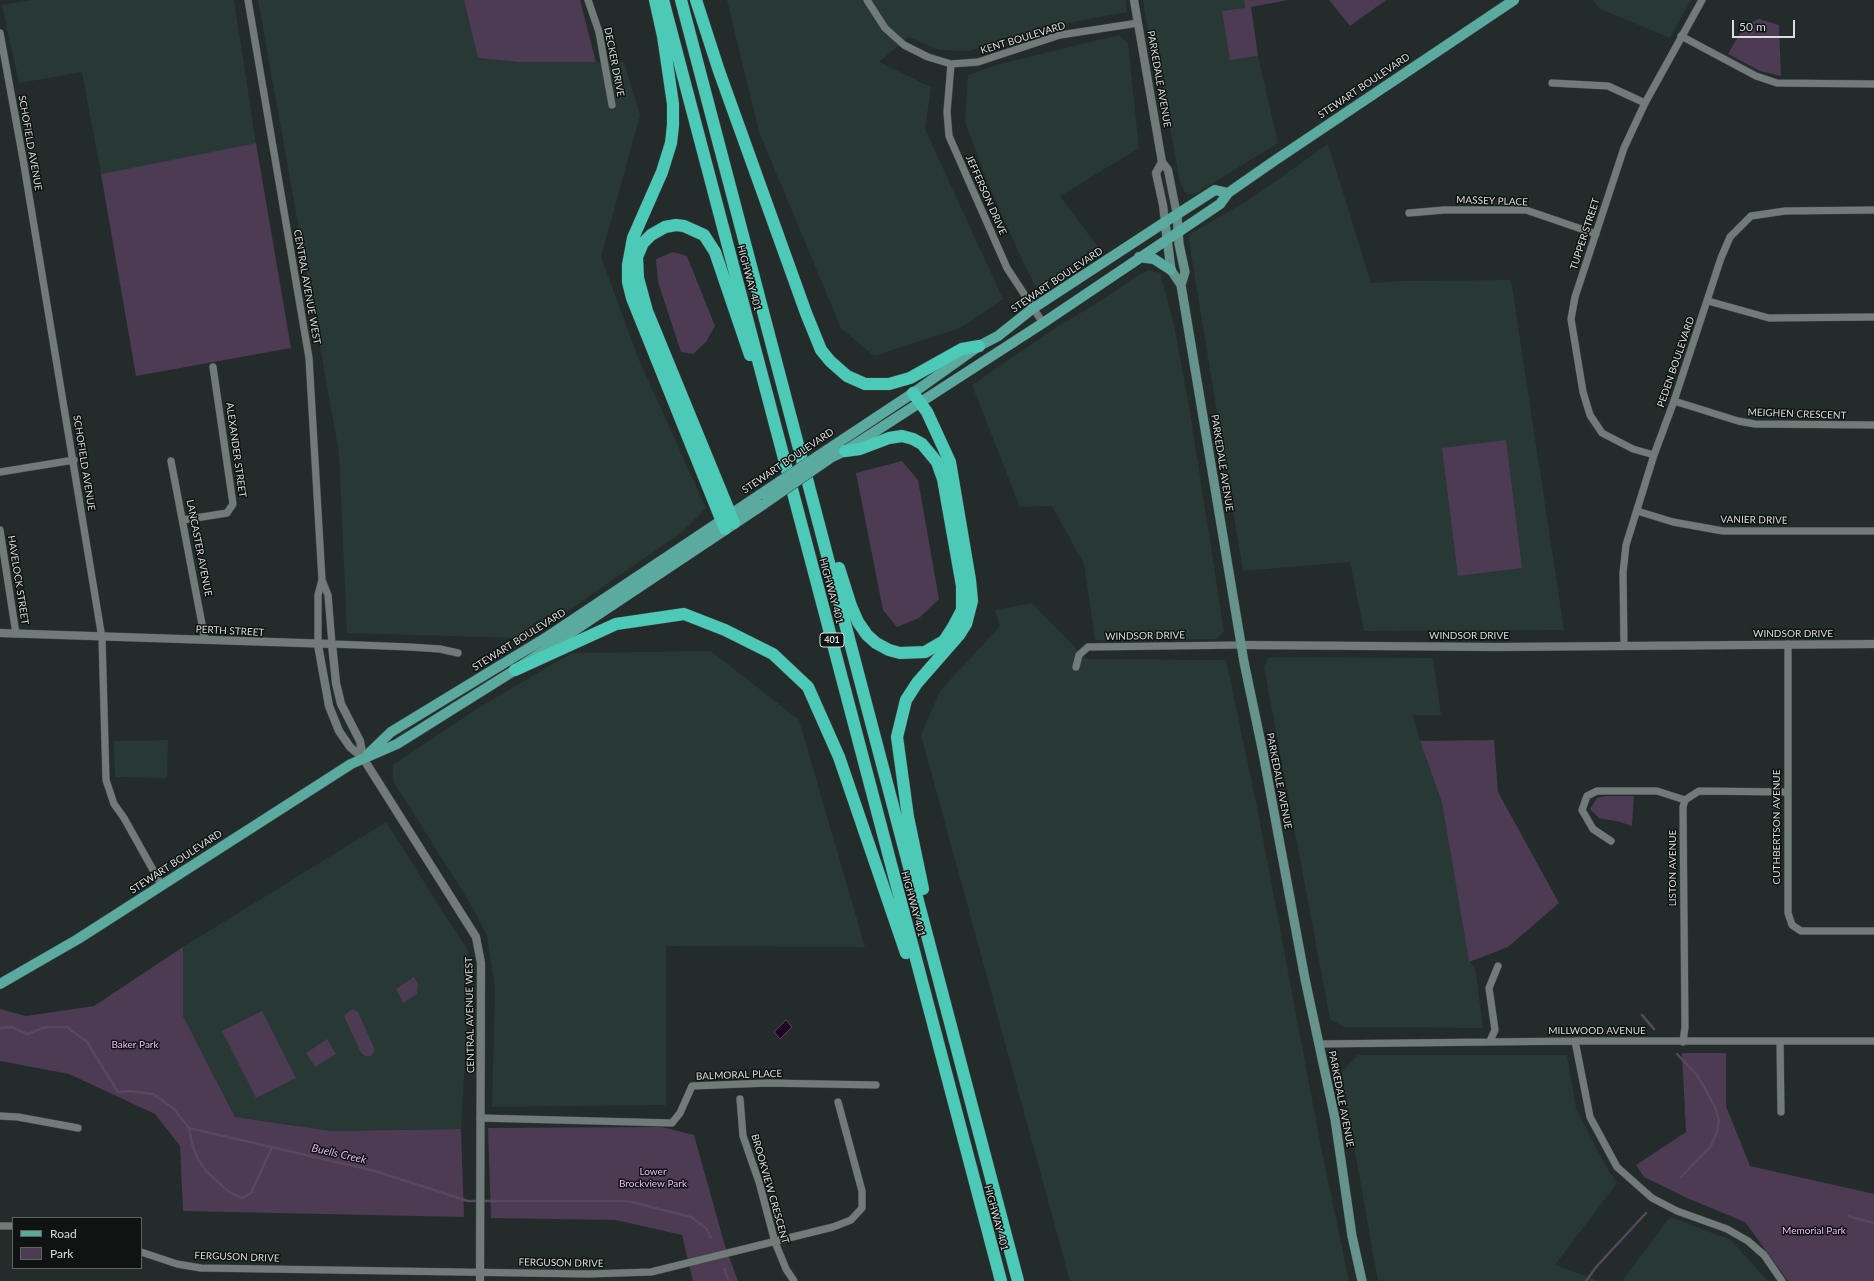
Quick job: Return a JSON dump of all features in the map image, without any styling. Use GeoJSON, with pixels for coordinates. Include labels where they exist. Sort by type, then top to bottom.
{"type":"FeatureCollection","features":[{"type":"Feature","properties":{"kind":"highway"},"geometry":{"type":"LineString","coordinates":[[655,0],[667,66],[673,125],[671,143],[662,172],[633,238],[628,265],[628,282],[632,298],[728,522]]}},
{"type":"Feature","properties":{"kind":"highway","name":"HIGHWAY 401"},"geometry":{"type":"LineString","coordinates":[[663,0],[1001,1281]]}},
{"type":"Feature","properties":{"kind":"highway","name":"HIGHWAY 401"},"geometry":{"type":"LineString","coordinates":[[681,0],[1018,1281]]}},
{"type":"Feature","properties":{"kind":"highway"},"geometry":{"type":"LineString","coordinates":[[696,0],[719,71],[806,313],[821,350],[846,376],[865,384],[889,384],[910,378],[962,349],[979,346]]}},
{"type":"Feature","properties":{"kind":"highway"},"geometry":{"type":"LineString","coordinates":[[728,522],[647,311],[638,278],[637,257],[644,243],[651,235],[665,228],[684,226],[696,231],[708,241],[715,252],[750,356],[762,372]]}},
{"type":"Feature","properties":{"kind":"highway"},"geometry":{"type":"LineString","coordinates":[[916,398],[927,412],[950,462],[970,580],[972,601],[966,624],[960,635],[916,683],[906,700],[897,737],[908,818],[928,915],[930,946]]}},
{"type":"Feature","properties":{"kind":"highway"},"geometry":{"type":"LineString","coordinates":[[802,459],[816,491],[851,606],[867,635],[882,646],[900,653],[925,652],[944,641],[962,610],[963,599],[943,479],[937,462],[922,444],[914,439],[902,436],[889,438],[860,449],[845,451]]}},
{"type":"Feature","properties":{"kind":"highway"},"geometry":{"type":"LineString","coordinates":[[515,670],[616,624],[684,614],[725,630],[773,654],[808,687],[839,756],[905,949],[921,1007],[932,1022]]}},
{"type":"Feature","properties":{"kind":"main road","name":"STEWART BOULEVARD"},"geometry":{"type":"LineString","coordinates":[[0,984],[78,939],[363,758],[397,744],[515,670],[728,522],[761,494],[916,398],[1043,323],[1139,257],[1220,204],[1228,193],[1379,89],[1514,0]]}},
{"type":"Feature","properties":{"kind":"main road","name":"STEWART BOULEVARD"},"geometry":{"type":"LineString","coordinates":[[363,758],[391,732],[547,638],[728,522],[764,504],[829,453],[845,451],[916,398],[979,346],[998,336],[1032,309],[1165,222],[1216,190],[1228,193]]}},
{"type":"Feature","properties":{"kind":"main road","name":"PARKEDALE AVENUE"},"geometry":{"type":"LineString","coordinates":[[1177,215],[1185,272],[1181,285]]}},
{"type":"Feature","properties":{"kind":"main road","name":"PARKEDALE AVENUE"},"geometry":{"type":"LineString","coordinates":[[1165,222],[1171,270],[1181,285],[1242,645],[1305,979],[1340,1150],[1352,1236],[1362,1281]]}},
{"type":"Feature","properties":{"kind":"main road"},"geometry":{"type":"LineString","coordinates":[[1139,257],[1154,259],[1171,270]]}},
{"type":"Feature","properties":{"kind":"street","name":"CENTRAL AVENUE WEST"},"geometry":{"type":"LineString","coordinates":[[248,0],[309,358],[322,580],[318,595],[318,645],[329,706],[333,718],[350,747],[363,758],[476,937],[481,963],[480,1281]]}},
{"type":"Feature","properties":{"kind":"street","name":"DECKER DRIVE"},"geometry":{"type":"LineString","coordinates":[[588,0],[599,32],[612,105]]}},
{"type":"Feature","properties":{"kind":"street","name":"KENT BOULEVARD"},"geometry":{"type":"LineString","coordinates":[[867,0],[885,28],[904,45],[928,57],[951,64],[978,62],[1060,35],[1138,23]]}},
{"type":"Feature","properties":{"kind":"street","name":"PARKEDALE AVENUE"},"geometry":{"type":"LineString","coordinates":[[1134,0],[1162,162],[1168,170],[1177,215]]}},
{"type":"Feature","properties":{"kind":"street","name":"TUPPER STREET"},"geometry":{"type":"LineString","coordinates":[[1654,455],[1633,449],[1602,433],[1590,415],[1583,392],[1571,320],[1575,297],[1624,148],[1645,103],[1702,0]]}},
{"type":"Feature","properties":{"kind":"street","name":"SCHOFIELD AVENUE"},"geometry":{"type":"LineString","coordinates":[[0,33],[74,460],[102,638],[106,780],[114,804],[124,818],[162,886]]}},
{"type":"Feature","properties":{"kind":"street"},"geometry":{"type":"LineString","coordinates":[[1681,36],[1756,76],[1776,83],[1874,84]]}},
{"type":"Feature","properties":{"kind":"street","name":"JEFFERSON DRIVE"},"geometry":{"type":"LineString","coordinates":[[951,64],[947,112],[949,136],[1008,268],[1032,309],[1043,323]]}},
{"type":"Feature","properties":{"kind":"street"},"geometry":{"type":"LineString","coordinates":[[1552,83],[1608,86],[1645,103]]}},
{"type":"Feature","properties":{"kind":"street","name":"PARKEDALE AVENUE"},"geometry":{"type":"LineString","coordinates":[[1162,162],[1156,173],[1165,222]]}},
{"type":"Feature","properties":{"kind":"street","name":"MASSEY PLACE"},"geometry":{"type":"LineString","coordinates":[[1409,213],[1444,210],[1526,210],[1596,234]]}},
{"type":"Feature","properties":{"kind":"street","name":"PEDEN BOULEVARD"},"geometry":{"type":"LineString","coordinates":[[1624,645],[1623,573],[1626,545],[1654,455],[1674,401],[1721,258],[1730,237],[1751,216],[1785,211],[1874,210]]}},
{"type":"Feature","properties":{"kind":"street"},"geometry":{"type":"LineString","coordinates":[[1708,301],[1769,318],[1874,317]]}},
{"type":"Feature","properties":{"kind":"street","name":"ALEXANDER STREET"},"geometry":{"type":"LineString","coordinates":[[183,520],[227,513],[233,504],[213,367]]}},
{"type":"Feature","properties":{"kind":"street","name":"MEIGHEN CRESCENT"},"geometry":{"type":"LineString","coordinates":[[1674,401],[1738,422],[1755,424],[1874,426]]}},
{"type":"Feature","properties":{"kind":"street"},"geometry":{"type":"LineString","coordinates":[[0,472],[74,460]]}},
{"type":"Feature","properties":{"kind":"street","name":"LANCASTER AVENUE"},"geometry":{"type":"LineString","coordinates":[[171,461],[205,640]]}},
{"type":"Feature","properties":{"kind":"street","name":"VANIER DRIVE"},"geometry":{"type":"LineString","coordinates":[[1637,511],[1673,522],[1723,531],[1874,531]]}},
{"type":"Feature","properties":{"kind":"street","name":"HAVELOCK STREET"},"geometry":{"type":"LineString","coordinates":[[0,530],[16,634]]}},
{"type":"Feature","properties":{"kind":"street","name":"CENTRAL AVENUE WEST"},"geometry":{"type":"LineString","coordinates":[[322,580],[328,595],[336,683],[341,704],[360,741],[363,758]]}},
{"type":"Feature","properties":{"kind":"street","name":"PERTH STREET"},"geometry":{"type":"LineString","coordinates":[[0,633],[318,645],[410,646],[440,649],[458,653]]}},
{"type":"Feature","properties":{"kind":"street","name":"CUTHBERTSON AVENUE"},"geometry":{"type":"LineString","coordinates":[[1788,644],[1788,913],[1792,924],[1801,931],[1874,931]]}},
{"type":"Feature","properties":{"kind":"street","name":"WINDSOR DRIVE"},"geometry":{"type":"LineString","coordinates":[[1076,667],[1079,655],[1088,647],[1242,645],[1483,646],[1874,644]]}},
{"type":"Feature","properties":{"kind":"street"},"geometry":{"type":"LineString","coordinates":[[1611,842],[1593,829],[1582,810],[1586,796],[1598,791],[1657,790],[1686,800],[1699,791],[1787,792]]}},
{"type":"Feature","properties":{"kind":"street","name":"LISTON AVENUE"},"geometry":{"type":"LineString","coordinates":[[1683,1042],[1685,1027],[1683,806],[1686,800]]}},
{"type":"Feature","properties":{"kind":"street"},"geometry":{"type":"LineString","coordinates":[[1490,1041],[1495,1030],[1489,988],[1498,966]]}},
{"type":"Feature","properties":{"kind":"street","name":"MILLWOOD AVENUE"},"geometry":{"type":"LineString","coordinates":[[1319,1044],[1490,1041],[1874,1041]]}},
{"type":"Feature","properties":{"kind":"street"},"geometry":{"type":"LineString","coordinates":[[1575,1041],[1590,1117],[1616,1168],[1652,1198],[1676,1211],[1727,1229],[1748,1241],[1764,1255],[1782,1281]]}},
{"type":"Feature","properties":{"kind":"street"},"geometry":{"type":"LineString","coordinates":[[1780,1042],[1781,1112]]}},
{"type":"Feature","properties":{"kind":"street","name":"BALMORAL PLACE"},"geometry":{"type":"LineString","coordinates":[[480,1118],[672,1123],[680,1113],[692,1086],[768,1083],[876,1085]]}},
{"type":"Feature","properties":{"kind":"street","name":"BROOKVIEW CRESCENT"},"geometry":{"type":"LineString","coordinates":[[740,1099],[743,1136],[759,1182],[775,1242],[783,1263],[794,1281]]}},
{"type":"Feature","properties":{"kind":"street","name":"FERGUSON DRIVE"},"geometry":{"type":"LineString","coordinates":[[142,1252],[177,1264],[201,1268],[480,1272],[587,1278],[651,1272],[833,1227],[851,1220],[862,1208],[862,1191],[838,1102]]}},
{"type":"Feature","properties":{"kind":"street"},"geometry":{"type":"LineString","coordinates":[[0,1116],[18,1117],[78,1128]]}},
{"type":"Feature","properties":{"kind":"street"},"geometry":{"type":"LineString","coordinates":[[0,1226],[12,1226]]}},
{"type":"Feature","properties":{"kind":"shaded area"},"geometry":{"type":"Polygon","coordinates":[[[32,0],[234,0],[256,143],[101,174],[82,72],[19,83],[2,5],[32,0]]]}},
{"type":"Feature","properties":{"kind":"shaded area"},"geometry":{"type":"Polygon","coordinates":[[[258,0],[464,0],[479,58],[519,62],[624,62],[640,115],[601,257],[639,360],[706,508],[681,533],[550,623],[516,638],[347,633],[339,453],[258,0]]]}},
{"type":"Feature","properties":{"kind":"shaded area"},"geometry":{"type":"Polygon","coordinates":[[[727,0],[1126,0],[1127,12],[1073,22],[969,51],[939,50],[908,37],[879,62],[931,87],[925,129],[1003,299],[960,328],[874,356],[841,328],[759,132],[727,0]]]}},
{"type":"Feature","properties":{"kind":"shaded area"},"geometry":{"type":"Polygon","coordinates":[[[1143,0],[1244,0],[1245,8],[1231,60],[1258,56],[1278,143],[1194,195],[1185,192],[1180,183],[1160,72],[1147,25],[1143,0]]]}},
{"type":"Feature","properties":{"kind":"shaded area"},"geometry":{"type":"Polygon","coordinates":[[[1593,0],[1691,0],[1670,38],[1598,8],[1593,0]]]}},
{"type":"Feature","properties":{"kind":"shaded area"},"geometry":{"type":"Polygon","coordinates":[[[1119,35],[1128,44],[1139,148],[1060,196],[1101,251],[1038,291],[1023,262],[989,186],[965,122],[968,75],[996,65],[1119,35]]]}},
{"type":"Feature","properties":{"kind":"shaded area"},"geometry":{"type":"Polygon","coordinates":[[[1328,144],[1371,283],[1403,281],[1511,280],[1564,630],[1364,631],[1350,562],[1243,571],[1188,235],[1247,201],[1328,144]]]}},
{"type":"Feature","properties":{"kind":"shaded area"},"geometry":{"type":"Polygon","coordinates":[[[1149,270],[1160,273],[1174,325],[1189,406],[1224,631],[1216,639],[1095,640],[1084,564],[1052,506],[1020,507],[972,385],[1057,327],[1105,298],[1135,277],[1149,270]]]}},
{"type":"Feature","properties":{"kind":"shaded area"},"geometry":{"type":"Polygon","coordinates":[[[1032,603],[1086,659],[1226,660],[1258,812],[1320,1142],[1349,1281],[1070,1281],[921,735],[940,691],[1000,626],[995,610],[1032,603]]]}},
{"type":"Feature","properties":{"kind":"shaded area"},"geometry":{"type":"Polygon","coordinates":[[[711,651],[799,720],[865,947],[666,946],[666,1105],[492,1107],[495,988],[487,935],[470,903],[393,781],[393,765],[483,705],[572,653],[711,651]]]}},
{"type":"Feature","properties":{"kind":"shaded area"},"geometry":{"type":"Polygon","coordinates":[[[1269,657],[1433,658],[1441,715],[1413,715],[1420,741],[1442,803],[1469,962],[1475,967],[1483,1028],[1344,1027],[1330,1019],[1264,667],[1269,657]]]}},
{"type":"Feature","properties":{"kind":"shaded area"},"geometry":{"type":"Polygon","coordinates":[[[168,740],[167,778],[115,777],[114,741],[168,740]]]}},
{"type":"Feature","properties":{"kind":"shaded area"},"geometry":{"type":"Polygon","coordinates":[[[386,822],[468,951],[469,986],[461,1129],[332,1131],[235,1117],[183,1016],[183,947],[386,822]]]}},
{"type":"Feature","properties":{"kind":"shaded area"},"geometry":{"type":"Polygon","coordinates":[[[786,1020],[792,1027],[780,1039],[774,1032],[786,1020]]]}},
{"type":"Feature","properties":{"kind":"shaded area"},"geometry":{"type":"Polygon","coordinates":[[[1358,1055],[1567,1055],[1576,1108],[1605,1165],[1617,1183],[1555,1265],[1599,1281],[1378,1281],[1341,1073],[1358,1055]]]}},
{"type":"Feature","properties":{"kind":"shaded area"},"geometry":{"type":"Polygon","coordinates":[[[1670,1217],[1731,1240],[1768,1281],[1622,1281],[1670,1217]]]}},
{"type":"Feature","properties":{"kind":"green space"},"geometry":{"type":"Polygon","coordinates":[[[464,0],[580,0],[596,62],[519,62],[478,58],[464,0]]]}},
{"type":"Feature","properties":{"kind":"green space"},"geometry":{"type":"Polygon","coordinates":[[[1244,0],[1288,0],[1251,7],[1258,56],[1230,60],[1222,11],[1245,8],[1244,0]]]}},
{"type":"Feature","properties":{"kind":"green space"},"geometry":{"type":"Polygon","coordinates":[[[1329,0],[1386,0],[1350,26],[1329,0]]]}},
{"type":"Feature","properties":{"kind":"green space"},"geometry":{"type":"Polygon","coordinates":[[[1759,19],[1779,25],[1781,76],[1760,71],[1728,54],[1745,25],[1759,19]]]}},
{"type":"Feature","properties":{"kind":"green space"},"geometry":{"type":"Polygon","coordinates":[[[256,143],[291,348],[136,376],[101,174],[256,143]]]}},
{"type":"Feature","properties":{"kind":"green space"},"geometry":{"type":"Polygon","coordinates":[[[673,252],[687,256],[715,326],[706,342],[693,354],[681,352],[658,282],[656,259],[673,252]]]}},
{"type":"Feature","properties":{"kind":"green space"},"geometry":{"type":"Polygon","coordinates":[[[1506,440],[1522,568],[1458,576],[1442,448],[1506,440]]]}},
{"type":"Feature","properties":{"kind":"green space"},"geometry":{"type":"Polygon","coordinates":[[[902,461],[918,480],[939,599],[919,618],[897,627],[883,610],[856,473],[902,461]]]}},
{"type":"Feature","properties":{"kind":"green space"},"geometry":{"type":"Polygon","coordinates":[[[1494,740],[1498,792],[1559,903],[1508,947],[1469,962],[1442,803],[1420,741],[1494,740]]]}},
{"type":"Feature","properties":{"kind":"green space"},"geometry":{"type":"Polygon","coordinates":[[[1606,796],[1634,796],[1632,826],[1599,818],[1590,809],[1597,798],[1606,796]]]}},
{"type":"Feature","properties":{"kind":"green space","name":"Baker Park"},"geometry":{"type":"Polygon","coordinates":[[[183,947],[183,1016],[235,1117],[332,1131],[461,1129],[464,1217],[183,1211],[180,1146],[155,1114],[69,1074],[0,1061],[0,1009],[26,1016],[94,1006],[183,947]]]}},
{"type":"Feature","properties":{"kind":"green space"},"geometry":{"type":"Polygon","coordinates":[[[414,977],[418,984],[417,994],[403,1003],[396,989],[414,977]]]}},
{"type":"Feature","properties":{"kind":"green space"},"geometry":{"type":"Polygon","coordinates":[[[352,1009],[358,1012],[375,1050],[371,1056],[365,1056],[361,1053],[344,1016],[352,1009]]]}},
{"type":"Feature","properties":{"kind":"green space"},"geometry":{"type":"Polygon","coordinates":[[[262,1011],[296,1078],[256,1098],[222,1031],[262,1011]]]}},
{"type":"Feature","properties":{"kind":"green space"},"geometry":{"type":"Polygon","coordinates":[[[327,1039],[336,1054],[315,1067],[306,1053],[327,1039]]]}},
{"type":"Feature","properties":{"kind":"green space","name":"Memorial Park"},"geometry":{"type":"Polygon","coordinates":[[[1682,1053],[1726,1053],[1726,1106],[1750,1166],[1874,1194],[1874,1281],[1788,1281],[1745,1222],[1687,1198],[1644,1177],[1636,1165],[1686,1132],[1682,1053]]]}},
{"type":"Feature","properties":{"kind":"green space","name":"Lower Brockview Park"},"geometry":{"type":"Polygon","coordinates":[[[662,1127],[694,1135],[725,1246],[738,1281],[693,1281],[682,1235],[616,1220],[491,1218],[488,1128],[662,1127]]]}},
{"type":"Feature","properties":{"kind":"waterway"},"geometry":{"type":"LineString","coordinates":[[1642,1015],[1654,1029]]}},
{"type":"Feature","properties":{"kind":"waterway","name":"Buells Creek"},"geometry":{"type":"LineString","coordinates":[[0,1028],[11,1027],[27,1034],[46,1027],[67,1027],[87,1042],[118,1092],[130,1091],[153,1094],[174,1109],[189,1128],[375,1171],[468,1201],[628,1201],[691,1217],[706,1228],[711,1238]]}},
{"type":"Feature","properties":{"kind":"waterway"},"geometry":{"type":"LineString","coordinates":[[1677,1054],[1696,1074],[1703,1085],[1715,1107],[1719,1121],[1717,1132],[1711,1146],[1681,1177]]}},
{"type":"Feature","properties":{"kind":"waterway"},"geometry":{"type":"LineString","coordinates":[[189,1128],[192,1144],[198,1159],[206,1171],[229,1192],[242,1198],[251,1193],[272,1147]]}},
{"type":"Feature","properties":{"kind":"waterway"},"geometry":{"type":"LineString","coordinates":[[1586,1281],[1597,1266],[1646,1213]]}},
{"type":"Feature","properties":{"kind":"waterway"},"geometry":{"type":"LineString","coordinates":[[1848,1216],[1874,1223]]}},
{"type":"Feature","properties":{"kind":"waterway","name":"Buells Creek"},"geometry":{"type":"LineString","coordinates":[[724,1269],[729,1281]]}}]}
